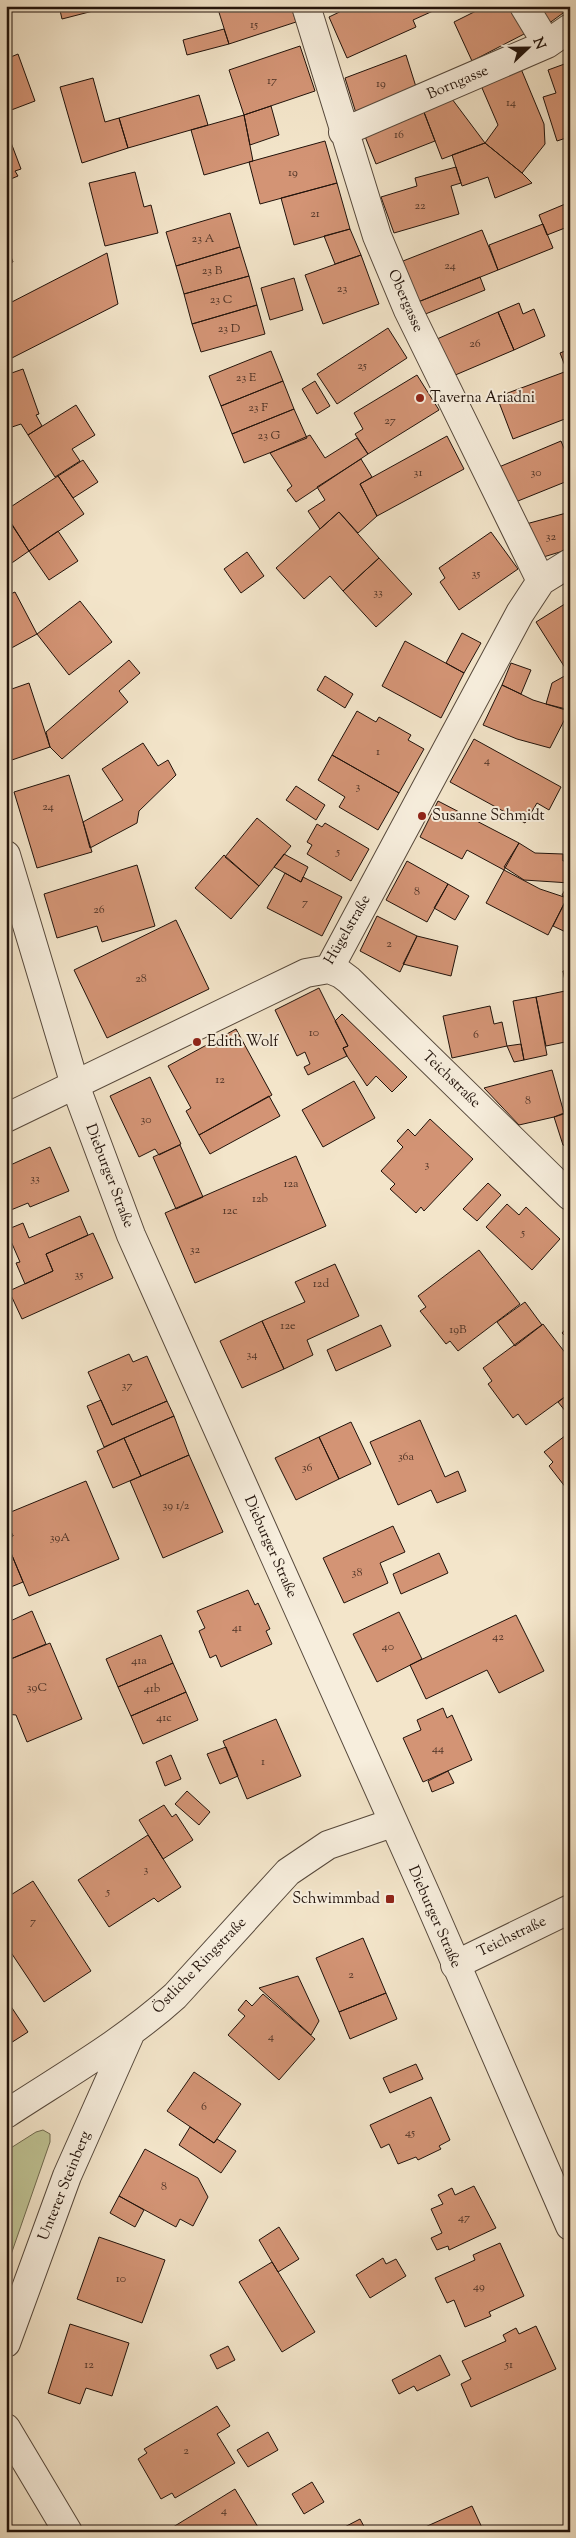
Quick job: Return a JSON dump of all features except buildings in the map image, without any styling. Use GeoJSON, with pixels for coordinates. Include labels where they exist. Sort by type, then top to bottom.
{"type":"FeatureCollection","features":[{"type":"Feature","properties":{"kind":"street","name":"Obergasse"},"geometry":{"type":"LineString","coordinates":[[306,6],[343,132],[377,236],[403,300],[541,582]]}},
{"type":"Feature","properties":{"kind":"street"},"geometry":{"type":"LineString","coordinates":[[524,6],[547,44]]}},
{"type":"Feature","properties":{"kind":"street","name":"Borngasse"},"geometry":{"type":"LineString","coordinates":[[343,132],[547,44],[570,28]]}},
{"type":"Feature","properties":{"kind":"street"},"geometry":{"type":"LineString","coordinates":[[541,582],[570,563]]}},
{"type":"Feature","properties":{"kind":"street","name":"Hügelstraße"},"geometry":{"type":"LineString","coordinates":[[6,1118],[306,973],[329,969],[511,630],[541,582]]}},
{"type":"Feature","properties":{"kind":"street","name":"Dieburger Straße"},"geometry":{"type":"LineString","coordinates":[[6,855],[75,1085],[131,1235],[570,2226]]}},
{"type":"Feature","properties":{"kind":"street","name":"Teichstraße"},"geometry":{"type":"LineString","coordinates":[[329,969],[349,980],[570,1196]]}},
{"type":"Feature","properties":{"kind":"street","name":"Östliche Ringstraße"},"geometry":{"type":"LineString","coordinates":[[6,2114],[131,2032],[175,1996],[288,1872],[328,1845],[392,1823]]}},
{"type":"Feature","properties":{"kind":"street","name":"Teichstraße"},"geometry":{"type":"LineString","coordinates":[[455,1965],[570,1910]]}},
{"type":"Feature","properties":{"kind":"street","name":"Unterer Steinberg"},"geometry":{"type":"LineString","coordinates":[[6,2343],[67,2176],[131,2032]]}},
{"type":"Feature","properties":{"kind":"street"},"geometry":{"type":"LineString","coordinates":[[6,2428],[68,2532]]}},
{"type":"Feature","properties":{"kind":"green space"},"geometry":{"type":"Polygon","coordinates":[[[43,2130],[50,2134],[50,2142],[6,2269],[6,2151],[36,2132],[43,2130]]]}},
{"type":"Feature","properties":{"kind":"place","name":"Taverna Ariadni"},"geometry":{"type":"Point","coordinates":[420,398]}},
{"type":"Feature","properties":{"kind":"place","name":"Susanne Schmidt"},"geometry":{"type":"Point","coordinates":[422,816]}},
{"type":"Feature","properties":{"kind":"place","name":"Edith Wolf"},"geometry":{"type":"Point","coordinates":[197,1042]}},
{"type":"Feature","properties":{"kind":"place","name":"Schwimmbad"},"geometry":{"type":"Point","coordinates":[390,1899]}}]}
